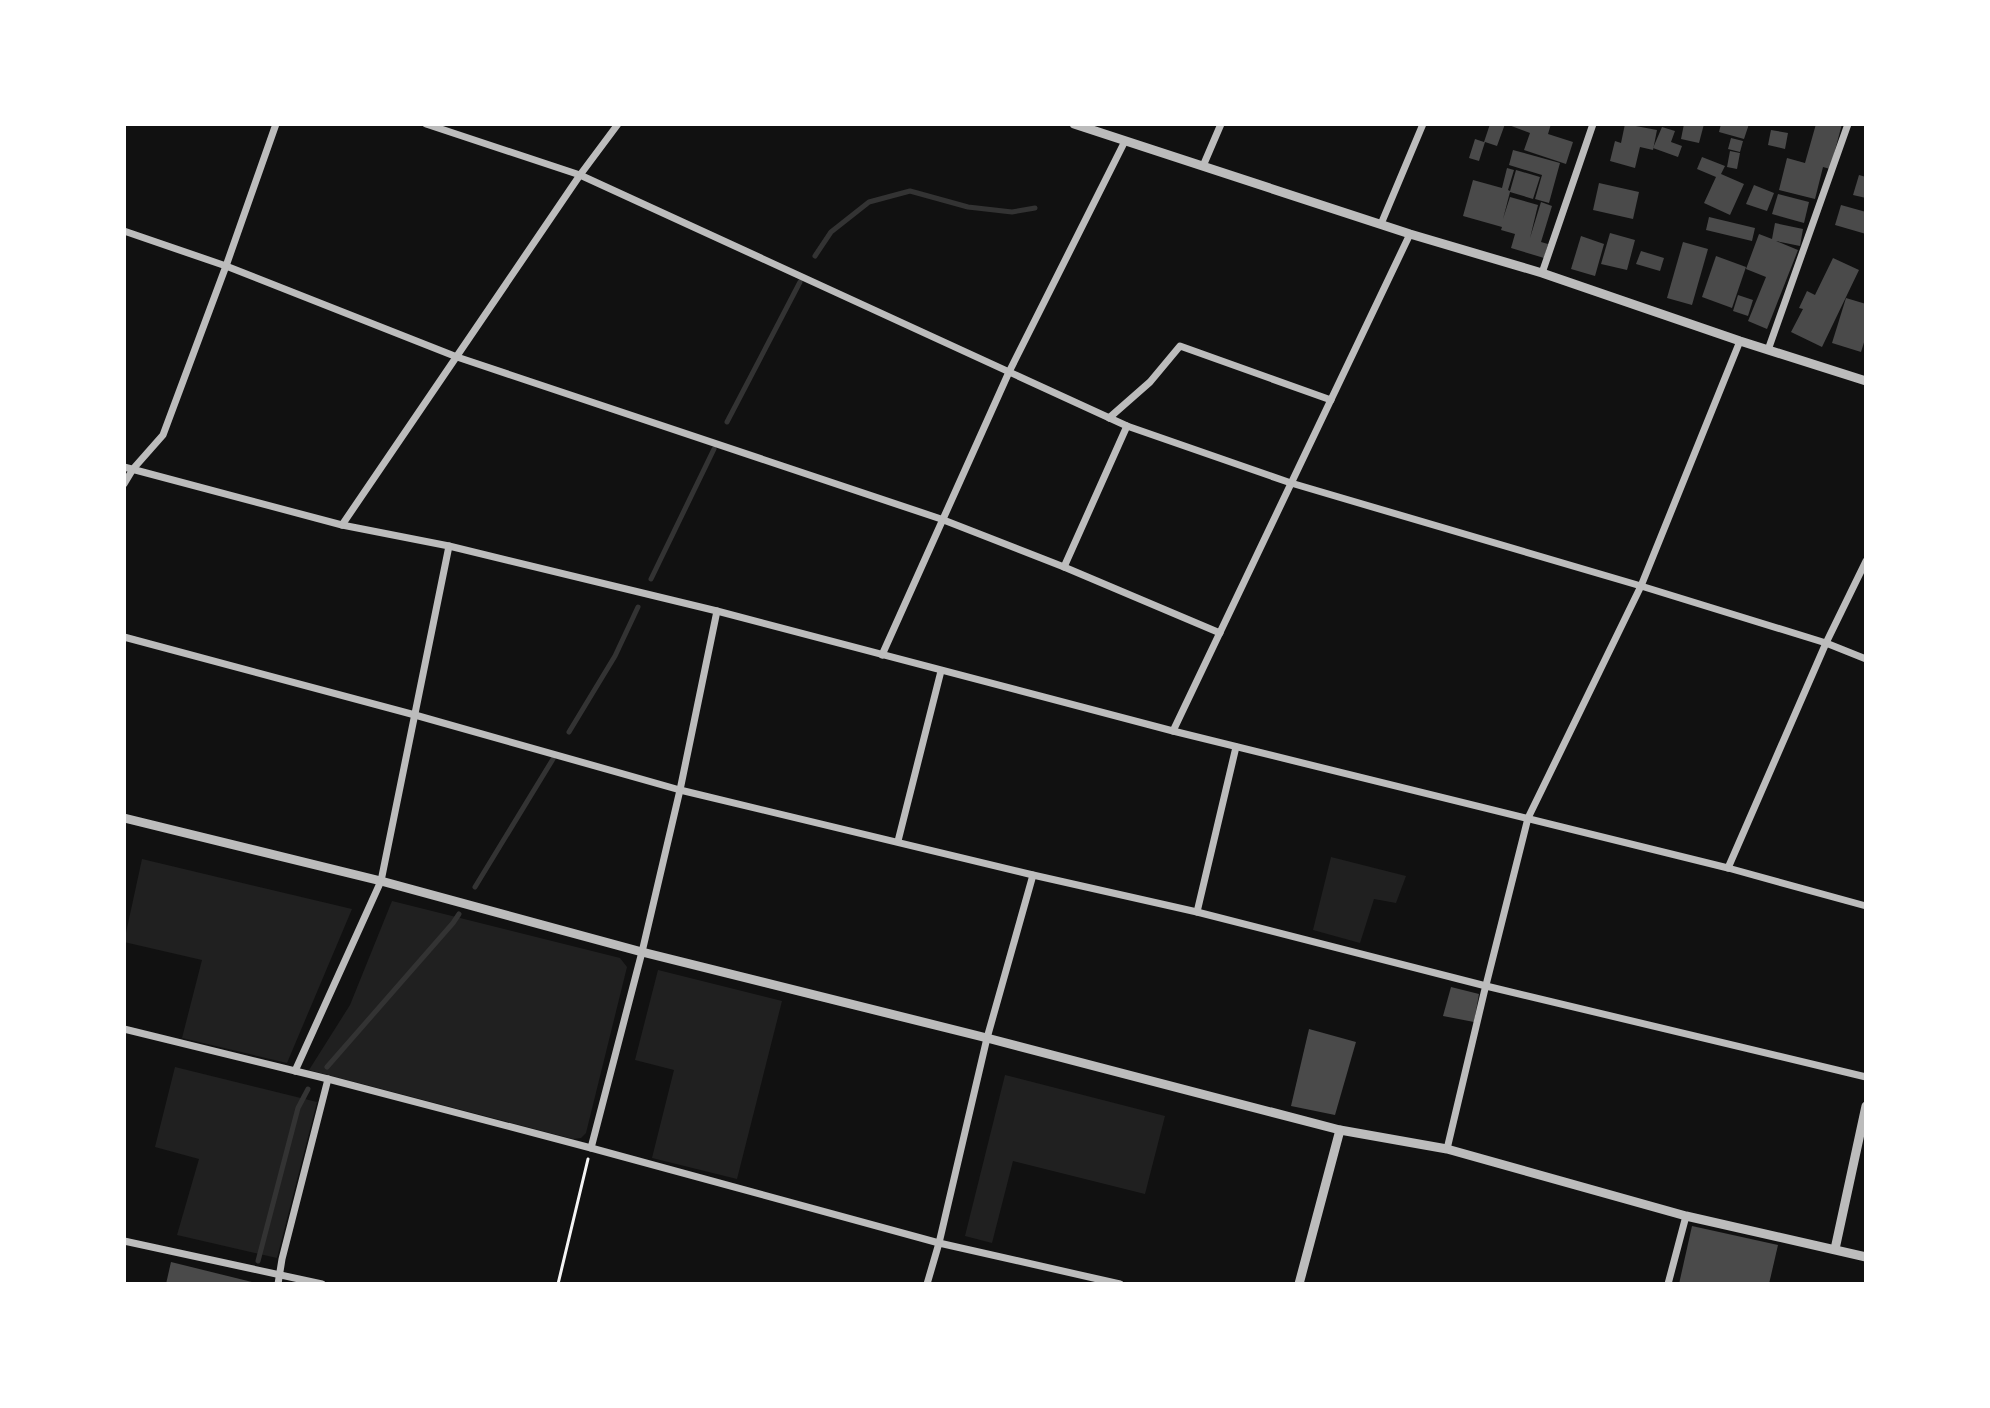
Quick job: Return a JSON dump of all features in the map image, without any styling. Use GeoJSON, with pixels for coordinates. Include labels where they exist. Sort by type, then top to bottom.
{"type":"FeatureCollection","features":[{"type":"Feature","properties":{"kind":"street"},"geometry":{"type":"LineString","coordinates":[[124,484],[128,468],[163,435],[276,124]]}},
{"type":"Feature","properties":{"kind":"street"},"geometry":{"type":"LineString","coordinates":[[426,124],[580,175],[1127,426],[1291,483],[1641,586],[1826,643],[1866,659]]}},
{"type":"Feature","properties":{"kind":"street"},"geometry":{"type":"LineString","coordinates":[[342,525],[618,124]]}},
{"type":"Feature","properties":{"kind":"street"},"geometry":{"type":"LineString","coordinates":[[1074,124],[1410,234],[1542,273],[1866,381]]}},
{"type":"Feature","properties":{"kind":"street"},"geometry":{"type":"LineString","coordinates":[[1203,166],[1221,124]]}},
{"type":"Feature","properties":{"kind":"street"},"geometry":{"type":"LineString","coordinates":[[1381,224],[1423,124]]}},
{"type":"Feature","properties":{"kind":"street"},"geometry":{"type":"LineString","coordinates":[[1542,273],[1593,124]]}},
{"type":"Feature","properties":{"kind":"street"},"geometry":{"type":"LineString","coordinates":[[1768,350],[1848,124]]}},
{"type":"Feature","properties":{"kind":"street"},"geometry":{"type":"LineString","coordinates":[[882,655],[1009,372],[1125,141]]}},
{"type":"Feature","properties":{"kind":"street"},"geometry":{"type":"LineString","coordinates":[[124,231],[226,266],[457,357],[941,519],[1220,633]]}},
{"type":"Feature","properties":{"kind":"street"},"geometry":{"type":"LineString","coordinates":[[1173,731],[1410,234]]}},
{"type":"Feature","properties":{"kind":"street"},"geometry":{"type":"LineString","coordinates":[[1447,1149],[1528,818],[1641,586],[1740,341]]}},
{"type":"Feature","properties":{"kind":"street"},"geometry":{"type":"LineString","coordinates":[[1109,418],[1150,382],[1180,346],[1331,400]]}},
{"type":"Feature","properties":{"kind":"street"},"geometry":{"type":"LineString","coordinates":[[1064,567],[1127,426]]}},
{"type":"Feature","properties":{"kind":"street"},"geometry":{"type":"LineString","coordinates":[[128,468],[342,525],[449,546],[717,611],[1173,731],[1728,868],[1866,906]]}},
{"type":"Feature","properties":{"kind":"street"},"geometry":{"type":"LineString","coordinates":[[295,1071],[381,881],[449,546]]}},
{"type":"Feature","properties":{"kind":"street"},"geometry":{"type":"LineString","coordinates":[[1728,868],[1826,643],[1866,561]]}},
{"type":"Feature","properties":{"kind":"street"},"geometry":{"type":"LineString","coordinates":[[591,1148],[642,952],[717,611]]}},
{"type":"Feature","properties":{"kind":"street"},"geometry":{"type":"LineString","coordinates":[[124,637],[680,790],[1197,912],[1486,986],[1866,1077]]}},
{"type":"Feature","properties":{"kind":"street"},"geometry":{"type":"LineString","coordinates":[[898,841],[941,671]]}},
{"type":"Feature","properties":{"kind":"street"},"geometry":{"type":"LineString","coordinates":[[1197,912],[1236,747]]}},
{"type":"Feature","properties":{"kind":"street"},"geometry":{"type":"LineString","coordinates":[[124,818],[381,881],[642,952],[1340,1130],[1447,1149],[1686,1216],[1866,1257]]}},
{"type":"Feature","properties":{"kind":"street"},"geometry":{"type":"LineString","coordinates":[[927,1284],[987,1038],[1033,875]]}},
{"type":"Feature","properties":{"kind":"street"},"geometry":{"type":"LineString","coordinates":[[124,1029],[591,1148],[939,1243],[1120,1284]]}},
{"type":"Feature","properties":{"kind":"street"},"geometry":{"type":"LineString","coordinates":[[278,1284],[328,1079]]}},
{"type":"Feature","properties":{"kind":"street"},"geometry":{"type":"LineString","coordinates":[[1835,1249],[1866,1106]]}},
{"type":"Feature","properties":{"kind":"street"},"geometry":{"type":"LineString","coordinates":[[1299,1284],[1340,1130]]}},
{"type":"Feature","properties":{"kind":"street"},"geometry":{"type":"LineString","coordinates":[[1668,1284],[1686,1216]]}},
{"type":"Feature","properties":{"kind":"street"},"geometry":{"type":"LineString","coordinates":[[124,1241],[322,1284]]}},
{"type":"Feature","properties":{"kind":"path"},"geometry":{"type":"LineString","coordinates":[[558,1284],[591,1148]]}},
{"type":"Feature","properties":{"kind":"shaded area"},"geometry":{"type":"Polygon","coordinates":[[[1331,857],[1406,876],[1396,903],[1374,899],[1360,943],[1313,930],[1331,857]]]}},
{"type":"Feature","properties":{"kind":"shaded area"},"geometry":{"type":"Polygon","coordinates":[[[142,859],[352,909],[287,1063],[182,1038],[202,960],[124,942],[142,859]]]}},
{"type":"Feature","properties":{"kind":"shaded area"},"geometry":{"type":"Polygon","coordinates":[[[392,901],[620,958],[627,967],[586,1133],[581,1138],[573,1139],[309,1070],[350,1005],[392,901]]]}},
{"type":"Feature","properties":{"kind":"shaded area"},"geometry":{"type":"Polygon","coordinates":[[[658,970],[782,1001],[737,1179],[652,1158],[674,1070],[635,1060],[658,970]]]}},
{"type":"Feature","properties":{"kind":"shaded area"},"geometry":{"type":"Polygon","coordinates":[[[175,1067],[317,1102],[277,1258],[177,1235],[199,1159],[155,1147],[175,1067]]]}},
{"type":"Feature","properties":{"kind":"shaded area"},"geometry":{"type":"Polygon","coordinates":[[[1005,1075],[1165,1116],[1145,1194],[1013,1161],[992,1243],[965,1236],[1005,1075]]]}},
{"type":"Feature","properties":{"kind":"building"},"geometry":{"type":"Polygon","coordinates":[[[1490,124],[1505,124],[1497,146],[1485,142],[1479,161],[1469,158],[1475,139],[1484,142],[1490,124]]]}},
{"type":"Feature","properties":{"kind":"building"},"geometry":{"type":"Polygon","coordinates":[[[1506,124],[1551,124],[1548,134],[1573,142],[1566,164],[1524,150],[1530,133],[1506,124]]]}},
{"type":"Feature","properties":{"kind":"building"},"geometry":{"type":"Polygon","coordinates":[[[1625,124],[1657,130],[1653,150],[1640,147],[1635,168],[1610,161],[1615,141],[1621,143],[1625,124]]]}},
{"type":"Feature","properties":{"kind":"building"},"geometry":{"type":"Polygon","coordinates":[[[1684,124],[1704,124],[1699,143],[1681,139],[1684,124]]]}},
{"type":"Feature","properties":{"kind":"building"},"geometry":{"type":"Polygon","coordinates":[[[1721,124],[1749,124],[1744,139],[1719,132],[1721,124]]]}},
{"type":"Feature","properties":{"kind":"building"},"geometry":{"type":"Polygon","coordinates":[[[1816,124],[1842,124],[1830,169],[1823,167],[1815,199],[1779,190],[1787,158],[1805,163],[1816,124]]]}},
{"type":"Feature","properties":{"kind":"building"},"geometry":{"type":"Polygon","coordinates":[[[1662,127],[1675,131],[1671,142],[1682,146],[1678,157],[1653,148],[1662,127]]]}},
{"type":"Feature","properties":{"kind":"building"},"geometry":{"type":"Polygon","coordinates":[[[1771,130],[1788,133],[1785,149],[1768,145],[1771,130]]]}},
{"type":"Feature","properties":{"kind":"building"},"geometry":{"type":"Polygon","coordinates":[[[1731,138],[1743,141],[1740,152],[1728,149],[1731,138]]]}},
{"type":"Feature","properties":{"kind":"building"},"geometry":{"type":"Polygon","coordinates":[[[1513,150],[1560,163],[1549,203],[1535,199],[1542,175],[1509,165],[1513,150]]]}},
{"type":"Feature","properties":{"kind":"building"},"geometry":{"type":"Polygon","coordinates":[[[1730,151],[1740,153],[1737,169],[1727,167],[1730,151]]]}},
{"type":"Feature","properties":{"kind":"building"},"geometry":{"type":"Polygon","coordinates":[[[1702,157],[1725,166],[1721,174],[1744,184],[1730,215],[1704,203],[1716,177],[1697,169],[1702,157]]]}},
{"type":"Feature","properties":{"kind":"building"},"geometry":{"type":"Polygon","coordinates":[[[1507,168],[1514,170],[1510,191],[1516,170],[1540,177],[1533,199],[1510,192],[1503,219],[1510,197],[1538,205],[1530,238],[1541,202],[1552,206],[1541,242],[1548,244],[1544,258],[1511,248],[1515,234],[1501,230],[1502,227],[1463,216],[1473,180],[1502,188],[1507,168]]]}},
{"type":"Feature","properties":{"kind":"building"},"geometry":{"type":"Polygon","coordinates":[[[1859,175],[1866,177],[1866,198],[1853,195],[1859,175]]]}},
{"type":"Feature","properties":{"kind":"building"},"geometry":{"type":"Polygon","coordinates":[[[1599,183],[1639,192],[1633,219],[1593,210],[1599,183]]]}},
{"type":"Feature","properties":{"kind":"building"},"geometry":{"type":"Polygon","coordinates":[[[1754,185],[1774,193],[1767,211],[1746,204],[1754,185]]]}},
{"type":"Feature","properties":{"kind":"building"},"geometry":{"type":"Polygon","coordinates":[[[1778,194],[1809,202],[1804,223],[1772,214],[1778,194]]]}},
{"type":"Feature","properties":{"kind":"building"},"geometry":{"type":"Polygon","coordinates":[[[1841,205],[1866,212],[1866,234],[1835,225],[1841,205]]]}},
{"type":"Feature","properties":{"kind":"building"},"geometry":{"type":"Polygon","coordinates":[[[1709,217],[1755,228],[1752,241],[1706,230],[1709,217]]]}},
{"type":"Feature","properties":{"kind":"building"},"geometry":{"type":"Polygon","coordinates":[[[1775,223],[1803,229],[1800,246],[1776,241],[1798,250],[1767,329],[1748,321],[1766,277],[1746,269],[1759,234],[1772,239],[1775,223]]]}},
{"type":"Feature","properties":{"kind":"building"},"geometry":{"type":"Polygon","coordinates":[[[1610,233],[1635,240],[1627,270],[1601,264],[1610,233]]]}},
{"type":"Feature","properties":{"kind":"building"},"geometry":{"type":"Polygon","coordinates":[[[1581,236],[1604,244],[1595,276],[1571,269],[1581,236]]]}},
{"type":"Feature","properties":{"kind":"building"},"geometry":{"type":"Polygon","coordinates":[[[1683,242],[1708,249],[1692,305],[1667,298],[1683,242]]]}},
{"type":"Feature","properties":{"kind":"building"},"geometry":{"type":"Polygon","coordinates":[[[1641,251],[1664,258],[1660,271],[1636,264],[1641,251]]]}},
{"type":"Feature","properties":{"kind":"building"},"geometry":{"type":"Polygon","coordinates":[[[1716,256],[1746,267],[1732,308],[1702,297],[1716,256]]]}},
{"type":"Feature","properties":{"kind":"building"},"geometry":{"type":"Polygon","coordinates":[[[1833,258],[1859,270],[1822,347],[1791,332],[1803,309],[1799,308],[1807,291],[1815,295],[1833,258]]]}},
{"type":"Feature","properties":{"kind":"building"},"geometry":{"type":"Polygon","coordinates":[[[1738,295],[1753,300],[1748,316],[1733,311],[1738,295]]]}},
{"type":"Feature","properties":{"kind":"building"},"geometry":{"type":"Polygon","coordinates":[[[1846,298],[1866,304],[1866,336],[1861,352],[1832,343],[1846,298]]]}},
{"type":"Feature","properties":{"kind":"building"},"geometry":{"type":"Polygon","coordinates":[[[1451,987],[1479,994],[1474,1022],[1443,1016],[1451,987]]]}},
{"type":"Feature","properties":{"kind":"building"},"geometry":{"type":"Polygon","coordinates":[[[1309,1029],[1356,1042],[1335,1115],[1291,1106],[1309,1029]]]}},
{"type":"Feature","properties":{"kind":"building"},"geometry":{"type":"Polygon","coordinates":[[[1692,1226],[1778,1245],[1769,1284],[1679,1284],[1692,1226]]]}},
{"type":"Feature","properties":{"kind":"building"},"geometry":{"type":"Polygon","coordinates":[[[171,1262],[256,1283],[256,1284],[166,1284],[171,1262]]]}},
{"type":"Feature","properties":{"kind":"waterway"},"geometry":{"type":"LineString","coordinates":[[815,256],[831,232],[869,202],[910,191],[968,207],[1012,212],[1035,208]]}},
{"type":"Feature","properties":{"kind":"waterway"},"geometry":{"type":"LineString","coordinates":[[727,422],[800,282]]}},
{"type":"Feature","properties":{"kind":"waterway"},"geometry":{"type":"LineString","coordinates":[[651,579],[714,449]]}},
{"type":"Feature","properties":{"kind":"waterway"},"geometry":{"type":"LineString","coordinates":[[569,732],[615,656],[638,607]]}},
{"type":"Feature","properties":{"kind":"waterway"},"geometry":{"type":"LineString","coordinates":[[475,887],[553,759]]}},
{"type":"Feature","properties":{"kind":"waterway"},"geometry":{"type":"LineString","coordinates":[[327,1067],[459,914]]}},
{"type":"Feature","properties":{"kind":"waterway"},"geometry":{"type":"LineString","coordinates":[[258,1261],[298,1108],[308,1089]]}}]}
